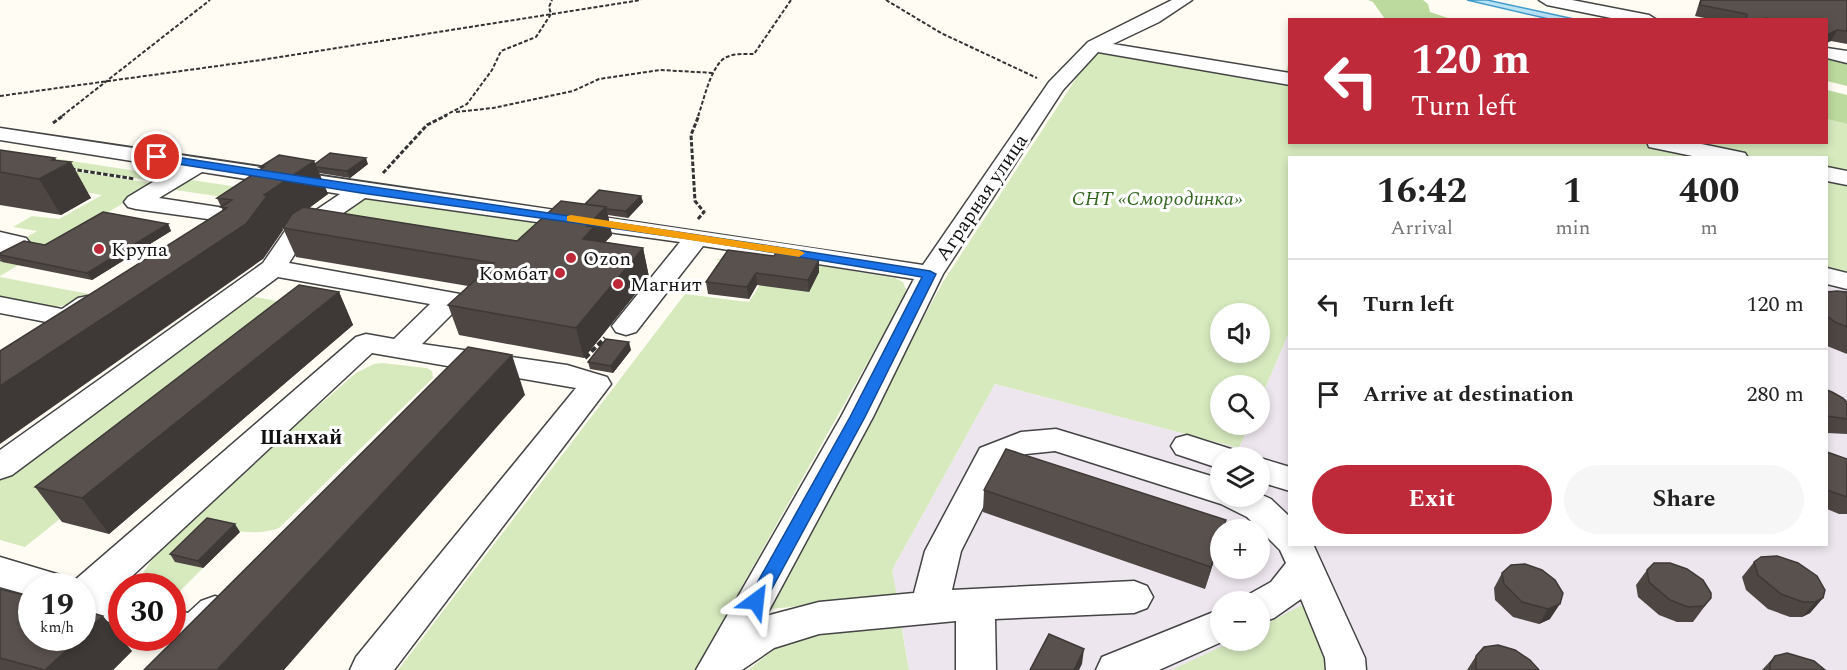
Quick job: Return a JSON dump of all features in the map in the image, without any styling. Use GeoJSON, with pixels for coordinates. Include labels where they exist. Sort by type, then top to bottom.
{"type":"FeatureCollection","features":[{"type":"Feature","properties":{"kind":"street","name":"Аграрная улица"},"geometry":{"type":"LineString","coordinates":[[718,667],[857,417],[930,274],[1056,86],[1094,46],[1154,18],[1184,0]]}},
{"type":"Feature","properties":{"kind":"street"},"geometry":{"type":"LineString","coordinates":[[1547,0],[1639,18]]}},
{"type":"Feature","properties":{"kind":"street"},"geometry":{"type":"LineString","coordinates":[[1094,46],[1288,79]]}},
{"type":"Feature","properties":{"kind":"street"},"geometry":{"type":"LineString","coordinates":[[1828,53],[1847,57]]}},
{"type":"Feature","properties":{"kind":"street"},"geometry":{"type":"LineString","coordinates":[[0,134],[361,190],[697,237],[930,274]]}},
{"type":"Feature","properties":{"kind":"street"},"geometry":{"type":"LineString","coordinates":[[1667,144],[1727,156]]}},
{"type":"Feature","properties":{"kind":"street"},"geometry":{"type":"LineString","coordinates":[[199,164],[136,202],[246,204]]}},
{"type":"Feature","properties":{"kind":"street"},"geometry":{"type":"LineString","coordinates":[[1828,174],[1847,178]]}},
{"type":"Feature","properties":{"kind":"street"},"geometry":{"type":"LineString","coordinates":[[196,235],[290,178]]}},
{"type":"Feature","properties":{"kind":"street"},"geometry":{"type":"LineString","coordinates":[[0,467],[273,268],[294,236],[361,190]]}},
{"type":"Feature","properties":{"kind":"street"},"geometry":{"type":"LineString","coordinates":[[626,326],[697,237]]}},
{"type":"Feature","properties":{"kind":"street"},"geometry":{"type":"LineString","coordinates":[[0,240],[17,243],[0,252]]}},
{"type":"Feature","properties":{"kind":"street"},"geometry":{"type":"LineString","coordinates":[[273,268],[450,300],[400,349]]}},
{"type":"Feature","properties":{"kind":"street"},"geometry":{"type":"LineString","coordinates":[[1828,276],[1847,280]]}},
{"type":"Feature","properties":{"kind":"street"},"geometry":{"type":"LineString","coordinates":[[38,338],[107,292]]}},
{"type":"Feature","properties":{"kind":"street"},"geometry":{"type":"LineString","coordinates":[[0,305],[67,318]]}},
{"type":"Feature","properties":{"kind":"street"},"geometry":{"type":"LineString","coordinates":[[96,586],[366,343],[469,362],[567,375],[596,384],[370,670]]}},
{"type":"Feature","properties":{"kind":"street"},"geometry":{"type":"LineString","coordinates":[[444,387],[469,362]]}},
{"type":"Feature","properties":{"kind":"street"},"geometry":{"type":"LineString","coordinates":[[929,608],[943,551],[992,456],[1021,443],[1056,440],[1210,489]]}},
{"type":"Feature","properties":{"kind":"street"},"geometry":{"type":"LineString","coordinates":[[1187,446],[1210,454]]}},
{"type":"Feature","properties":{"kind":"street"},"geometry":{"type":"LineString","coordinates":[[1270,473],[1288,479]]}},
{"type":"Feature","properties":{"kind":"street"},"geometry":{"type":"LineString","coordinates":[[1257,507],[1288,540]]}},
{"type":"Feature","properties":{"kind":"street"},"geometry":{"type":"LineString","coordinates":[[1270,601],[1284,593],[1297,550]]}},
{"type":"Feature","properties":{"kind":"street"},"geometry":{"type":"LineString","coordinates":[[1297,550],[1345,658],[1346,670]]}},
{"type":"Feature","properties":{"kind":"street"},"geometry":{"type":"LineString","coordinates":[[0,572],[18,577]]}},
{"type":"Feature","properties":{"kind":"street"},"geometry":{"type":"LineString","coordinates":[[186,633],[236,591]]}},
{"type":"Feature","properties":{"kind":"street"},"geometry":{"type":"LineString","coordinates":[[718,667],[761,635],[796,623],[875,611],[1134,597]]}},
{"type":"Feature","properties":{"kind":"street"},"geometry":{"type":"LineString","coordinates":[[975,604],[976,670]]}},
{"type":"Feature","properties":{"kind":"street"},"geometry":{"type":"LineString","coordinates":[[1116,670],[1210,630]]}},
{"type":"Feature","properties":{"kind":"path"},"geometry":{"type":"LineString","coordinates":[[31,138],[67,113],[210,0]]}},
{"type":"Feature","properties":{"kind":"path"},"geometry":{"type":"LineString","coordinates":[[361,190],[383,174],[427,125],[467,104],[492,70],[501,51],[536,37],[551,14],[549,7],[552,0]]}},
{"type":"Feature","properties":{"kind":"path"},"geometry":{"type":"LineString","coordinates":[[0,96],[104,83],[641,0]]}},
{"type":"Feature","properties":{"kind":"path"},"geometry":{"type":"LineString","coordinates":[[697,237],[696,222],[704,212],[695,201],[691,135],[714,74],[723,59],[739,54],[754,54],[791,0]]}},
{"type":"Feature","properties":{"kind":"path"},"geometry":{"type":"LineString","coordinates":[[886,0],[974,50],[1056,86]]}},
{"type":"Feature","properties":{"kind":"path"},"geometry":{"type":"LineString","coordinates":[[453,113],[493,108],[564,93],[599,79],[660,70],[714,74]]}},
{"type":"Feature","properties":{"kind":"path"},"geometry":{"type":"LineString","coordinates":[[71,169],[165,184]]}},
{"type":"Feature","properties":{"kind":"path"},"geometry":{"type":"LineString","coordinates":[[567,375],[607,336],[626,326]]}},
{"type":"Feature","properties":{"kind":"shaded area"},"geometry":{"type":"Polygon","coordinates":[[[1828,271],[1847,276],[1847,670],[909,670],[892,570],[995,384],[1235,447],[1210,447],[1210,507],[1270,507],[1270,447],[1239,447],[1245,435],[1270,435],[1270,377],[1288,335],[1288,546],[1828,546],[1828,271]]]}},
{"type":"Feature","properties":{"kind":"green space"},"geometry":{"type":"Polygon","coordinates":[[[1368,0],[1423,0],[1428,4],[1430,12],[1448,18],[1384,18],[1373,2],[1368,0]]]}},
{"type":"Feature","properties":{"kind":"green space","name":"СНТ «Смородинка»"},"geometry":{"type":"Polygon","coordinates":[[[1094,51],[1285,74],[1288,64],[1288,144],[1828,144],[1828,119],[1847,124],[1847,276],[1828,271],[1828,156],[1288,156],[1288,335],[1270,377],[1210,375],[1210,435],[1245,435],[1239,447],[995,384],[892,570],[897,596],[771,609],[767,599],[832,486],[943,282],[1094,51]]]}},
{"type":"Feature","properties":{"kind":"green space"},"geometry":{"type":"Polygon","coordinates":[[[1828,57],[1847,61],[1847,86],[1828,81],[1828,57]]]}},
{"type":"Feature","properties":{"kind":"green space"},"geometry":{"type":"Polygon","coordinates":[[[1828,90],[1847,95],[1847,124],[1828,119],[1828,90]]]}},
{"type":"Feature","properties":{"kind":"green space"},"geometry":{"type":"Polygon","coordinates":[[[0,150],[169,176],[160,182],[0,157],[0,150]]]}},
{"type":"Feature","properties":{"kind":"green space"},"geometry":{"type":"Polygon","coordinates":[[[0,159],[156,184],[0,276],[0,253],[37,231],[13,227],[32,216],[59,219],[102,195],[0,178],[0,159]]]}},
{"type":"Feature","properties":{"kind":"green space"},"geometry":{"type":"Polygon","coordinates":[[[185,179],[251,189],[236,199],[169,189],[185,179]]]}},
{"type":"Feature","properties":{"kind":"green space"},"geometry":{"type":"Polygon","coordinates":[[[371,196],[595,227],[529,266],[331,219],[371,196]]]}},
{"type":"Feature","properties":{"kind":"green space"},"geometry":{"type":"Polygon","coordinates":[[[734,255],[769,257],[895,278],[903,282],[907,292],[695,670],[398,670],[685,294],[749,302],[773,264],[715,260],[734,255]]]}},
{"type":"Feature","properties":{"kind":"green space"},"geometry":{"type":"Polygon","coordinates":[[[0,277],[89,294],[78,301],[56,307],[35,307],[0,301],[0,277]]]}},
{"type":"Feature","properties":{"kind":"green space"},"geometry":{"type":"Polygon","coordinates":[[[250,296],[320,309],[25,547],[0,540],[0,480],[250,296]]]}},
{"type":"Feature","properties":{"kind":"green space"},"geometry":{"type":"Polygon","coordinates":[[[374,364],[427,368],[432,371],[433,378],[279,528],[254,532],[212,526],[176,562],[203,568],[186,585],[186,573],[143,573],[160,548],[195,513],[356,373],[374,364]]]}},
{"type":"Feature","properties":{"kind":"green space"},"geometry":{"type":"Polygon","coordinates":[[[1306,603],[1331,670],[1171,670],[1212,651],[1270,651],[1270,622],[1306,603]]]}},
{"type":"Feature","properties":{"kind":"green space"},"geometry":{"type":"Polygon","coordinates":[[[900,619],[909,670],[748,670],[785,641],[815,629],[900,619]]]}},
{"type":"Feature","properties":{"kind":"water"},"geometry":{"type":"Polygon","coordinates":[[[1467,0],[1487,0],[1569,18],[1545,18],[1467,0]]]}},
{"type":"Feature","properties":{"kind":"building"},"geometry":{"type":"Polygon","coordinates":[[[1701,0],[1847,0],[1847,31],[1837,30],[1828,34],[1828,18],[1746,18],[1747,14],[1700,5],[1701,0]]]}},
{"type":"Feature","properties":{"kind":"building"},"geometry":{"type":"Polygon","coordinates":[[[0,150],[71,162],[39,179],[0,172],[0,150]]]}},
{"type":"Feature","properties":{"kind":"building"},"geometry":{"type":"Polygon","coordinates":[[[330,153],[366,158],[347,171],[316,167],[315,164],[330,153]]]}},
{"type":"Feature","properties":{"kind":"building"},"geometry":{"type":"Polygon","coordinates":[[[279,155],[314,161],[264,195],[267,196],[246,224],[0,386],[0,351],[227,208],[221,207],[232,200],[217,198],[279,155]]]}},
{"type":"Feature","properties":{"kind":"building"},"geometry":{"type":"Polygon","coordinates":[[[599,190],[641,196],[626,211],[585,204],[599,190]]]}},
{"type":"Feature","properties":{"kind":"building"},"geometry":{"type":"Polygon","coordinates":[[[561,201],[606,207],[587,226],[594,227],[583,239],[643,248],[576,328],[448,305],[494,263],[283,228],[292,214],[303,207],[517,241],[561,201]]]}},
{"type":"Feature","properties":{"kind":"building","name":"Крупа"},"geometry":{"type":"Polygon","coordinates":[[[103,212],[168,224],[87,273],[0,255],[24,241],[45,245],[103,212]]]}},
{"type":"Feature","properties":{"kind":"building"},"geometry":{"type":"Polygon","coordinates":[[[728,250],[774,256],[777,252],[819,260],[808,280],[756,273],[747,287],[706,282],[728,250]]]}},
{"type":"Feature","properties":{"kind":"building"},"geometry":{"type":"Polygon","coordinates":[[[299,285],[339,292],[82,498],[35,487],[299,285]]]}},
{"type":"Feature","properties":{"kind":"building"},"geometry":{"type":"Polygon","coordinates":[[[1828,292],[1847,292],[1847,327],[1828,317],[1828,292]]]}},
{"type":"Feature","properties":{"kind":"building"},"geometry":{"type":"Polygon","coordinates":[[[606,339],[629,342],[611,366],[588,362],[606,339]]]}},
{"type":"Feature","properties":{"kind":"building"},"geometry":{"type":"Polygon","coordinates":[[[468,347],[512,355],[217,670],[144,670],[163,651],[186,651],[186,628],[468,347]]]}},
{"type":"Feature","properties":{"kind":"building"},"geometry":{"type":"Polygon","coordinates":[[[1828,390],[1847,402],[1847,419],[1828,416],[1828,390]]]}},
{"type":"Feature","properties":{"kind":"building"},"geometry":{"type":"Polygon","coordinates":[[[1006,449],[1223,519],[1210,519],[1210,567],[984,490],[1006,449]]]}},
{"type":"Feature","properties":{"kind":"building"},"geometry":{"type":"Polygon","coordinates":[[[1828,452],[1847,459],[1847,497],[1828,490],[1828,452]]]}},
{"type":"Feature","properties":{"kind":"building"},"geometry":{"type":"Polygon","coordinates":[[[207,518],[235,524],[198,561],[170,554],[207,518]]]}},
{"type":"Feature","properties":{"kind":"building"},"geometry":{"type":"Polygon","coordinates":[[[1777,556],[1798,563],[1817,576],[1825,590],[1823,598],[1815,602],[1803,602],[1781,594],[1758,575],[1754,562],[1761,557],[1777,556]]]}},
{"type":"Feature","properties":{"kind":"building"},"geometry":{"type":"Polygon","coordinates":[[[1654,563],[1670,563],[1687,569],[1703,580],[1711,593],[1711,598],[1704,606],[1688,607],[1670,600],[1649,582],[1647,570],[1654,563]]]}},
{"type":"Feature","properties":{"kind":"building"},"geometry":{"type":"Polygon","coordinates":[[[1525,564],[1542,570],[1555,580],[1563,593],[1560,604],[1548,609],[1522,602],[1504,584],[1502,573],[1511,565],[1525,564]]]}},
{"type":"Feature","properties":{"kind":"building"},"geometry":{"type":"Polygon","coordinates":[[[0,589],[18,594],[18,651],[66,651],[45,670],[0,658],[0,589]]]}},
{"type":"Feature","properties":{"kind":"building"},"geometry":{"type":"Polygon","coordinates":[[[96,614],[103,616],[96,622],[96,614]]]}},
{"type":"Feature","properties":{"kind":"building"},"geometry":{"type":"Polygon","coordinates":[[[1049,634],[1084,649],[1074,670],[1030,670],[1049,634]]]}},
{"type":"Feature","properties":{"kind":"building"},"geometry":{"type":"Polygon","coordinates":[[[1498,645],[1515,650],[1530,660],[1539,670],[1477,670],[1476,656],[1484,647],[1498,645]]]}},
{"type":"Feature","properties":{"kind":"building"},"geometry":{"type":"Polygon","coordinates":[[[1787,653],[1814,661],[1825,670],[1770,670],[1770,664],[1775,656],[1787,653]]]}},
{"type":"Feature","properties":{"kind":"slow traffic"},"geometry":{"type":"LineString","coordinates":[[571,219],[799,253]]}},
{"type":"Feature","properties":{"kind":"place","name":"Крупа"},"geometry":{"type":"Point","coordinates":[99,249]}},
{"type":"Feature","properties":{"kind":"place","name":"Ozon"},"geometry":{"type":"Point","coordinates":[571,258]}},
{"type":"Feature","properties":{"kind":"place","name":"Комбат"},"geometry":{"type":"Point","coordinates":[560,273]}},
{"type":"Feature","properties":{"kind":"place","name":"Магнит"},"geometry":{"type":"Point","coordinates":[618,284]}},
{"type":"Feature","properties":{"kind":"district","name":"Шанхай"},"geometry":{"type":"Point","coordinates":[301,437]}},
{"type":"Feature","properties":{"kind":"route"},"geometry":{"type":"LineString","coordinates":[[157,157],[361,190],[591,221],[930,274],[857,417],[756,601]]}}]}
